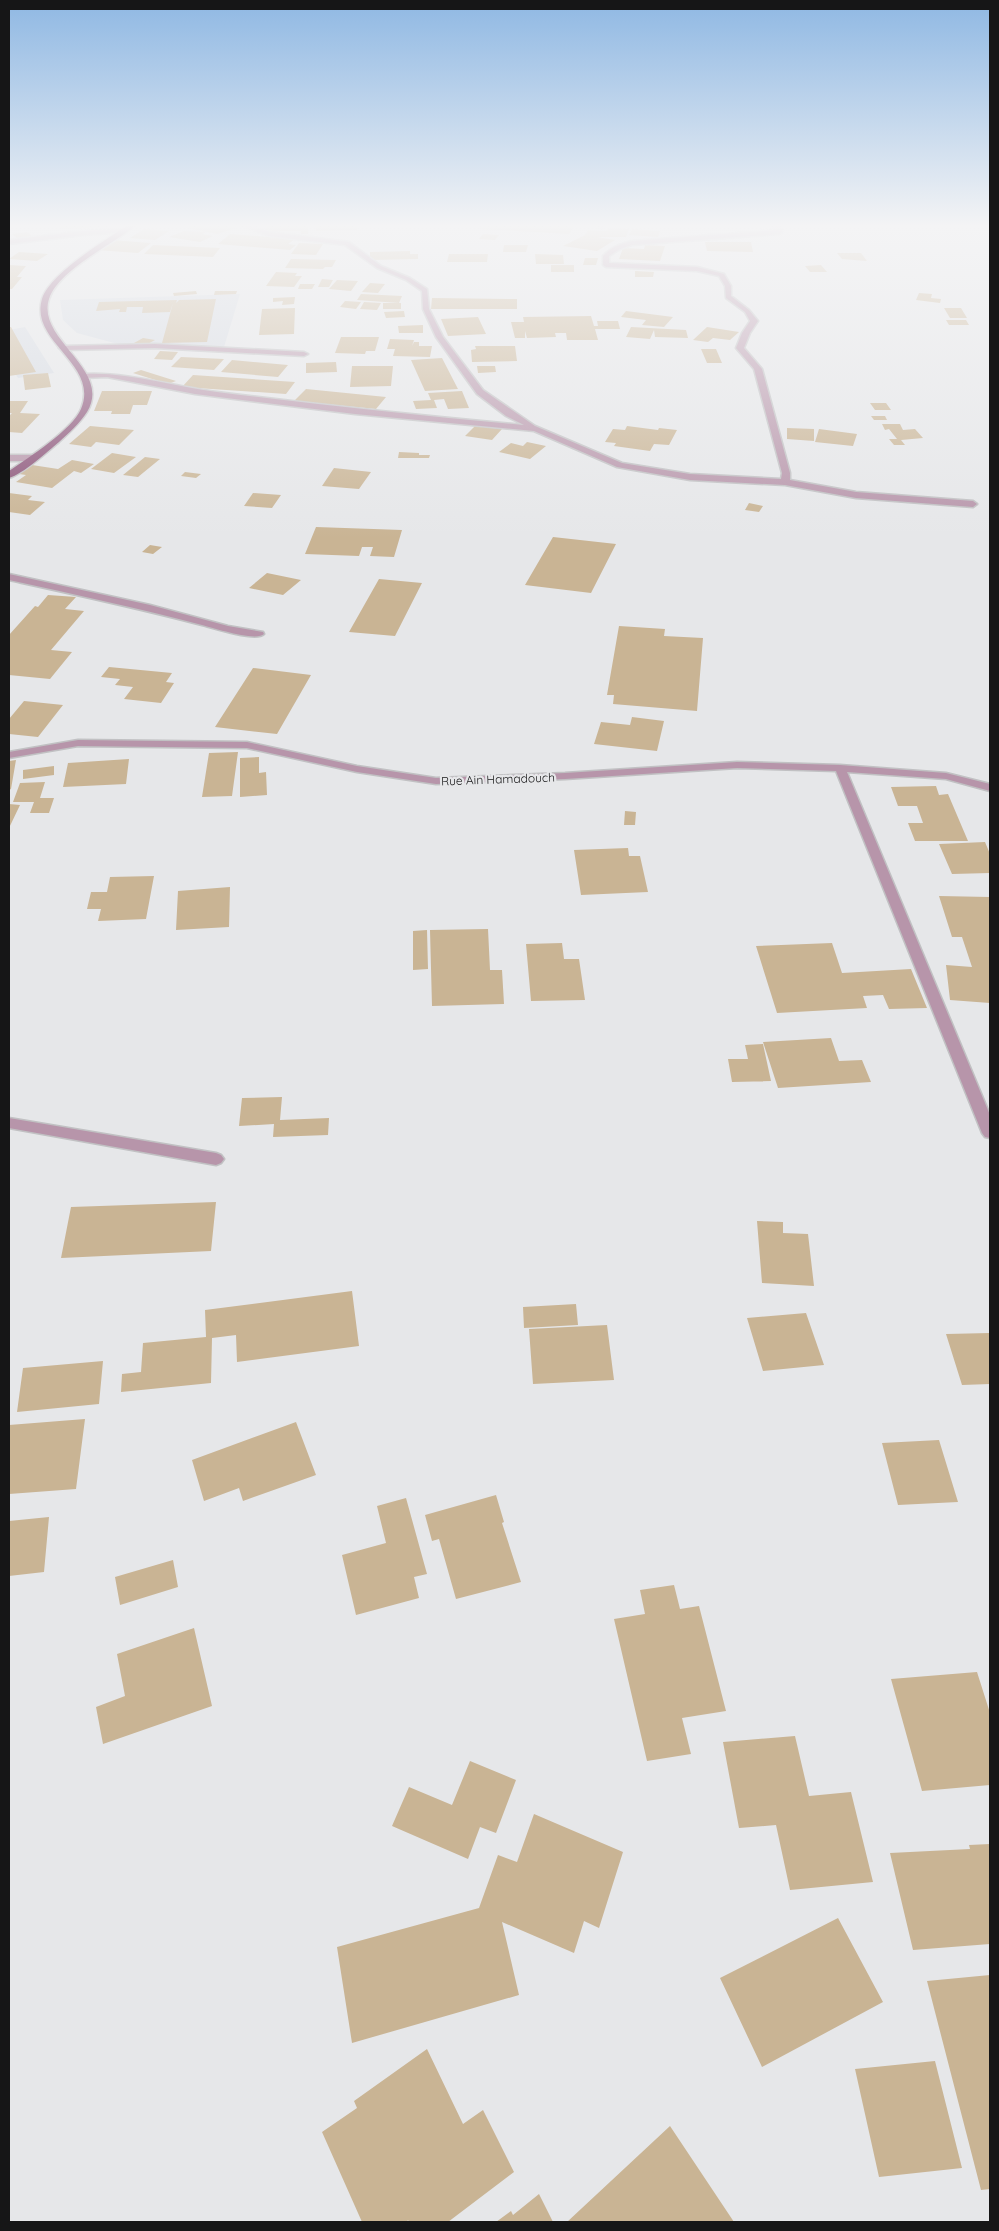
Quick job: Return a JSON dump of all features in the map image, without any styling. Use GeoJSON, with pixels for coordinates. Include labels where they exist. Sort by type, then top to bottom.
{"type":"FeatureCollection","features":[{"type":"Feature","properties":{"kind":"main road"},"geometry":{"type":"LineString","coordinates":[[9,475],[64,434],[85,408],[89,383],[86,376],[63,348],[52,329]]}},
{"type":"Feature","properties":{"kind":"street"},"geometry":{"type":"LineString","coordinates":[[436,329],[480,392],[509,414],[536,429],[620,465],[690,477],[785,482],[856,495],[973,504]]}},
{"type":"Feature","properties":{"kind":"street"},"geometry":{"type":"LineString","coordinates":[[749,329],[740,348],[758,369],[786,473],[785,482]]}},
{"type":"Feature","properties":{"kind":"street"},"geometry":{"type":"LineString","coordinates":[[63,348],[155,346],[304,354]]}},
{"type":"Feature","properties":{"kind":"street"},"geometry":{"type":"LineString","coordinates":[[86,376],[107,375],[195,392],[346,411],[536,429]]}},
{"type":"Feature","properties":{"kind":"street"},"geometry":{"type":"LineString","coordinates":[[9,458],[34,458]]}},
{"type":"Feature","properties":{"kind":"street"},"geometry":{"type":"LineString","coordinates":[[9,577],[150,608],[227,629],[259,634]]}},
{"type":"Feature","properties":{"kind":"street","name":"Rue Ain Hamadouch"},"geometry":{"type":"LineString","coordinates":[[9,755],[78,743],[247,745],[357,769],[436,781],[565,776],[737,765],[840,768],[946,776],[990,787]]}},
{"type":"Feature","properties":{"kind":"street"},"geometry":{"type":"LineString","coordinates":[[840,768],[990,1133]]}},
{"type":"Feature","properties":{"kind":"street"},"geometry":{"type":"LineString","coordinates":[[9,1123],[216,1159]]}},
{"type":"Feature","properties":{"kind":"shaded area"},"geometry":{"type":"Polygon","coordinates":[[[26,329],[54,373],[18,378],[9,363],[9,330],[26,329]]]}},
{"type":"Feature","properties":{"kind":"shaded area"},"geometry":{"type":"Polygon","coordinates":[[[73,329],[229,329],[224,347],[133,348],[77,333],[73,329]]]}},
{"type":"Feature","properties":{"kind":"building"},"geometry":{"type":"Polygon","coordinates":[[[9,329],[12,329],[36,372],[9,376],[9,329]]]}},
{"type":"Feature","properties":{"kind":"building"},"geometry":{"type":"Polygon","coordinates":[[[166,329],[210,329],[207,342],[162,343],[166,329]]]}},
{"type":"Feature","properties":{"kind":"building"},"geometry":{"type":"Polygon","coordinates":[[[260,329],[294,329],[294,334],[259,335],[260,329]]]}},
{"type":"Feature","properties":{"kind":"building"},"geometry":{"type":"Polygon","coordinates":[[[398,329],[423,329],[423,333],[399,333],[398,329]]]}},
{"type":"Feature","properties":{"kind":"building"},"geometry":{"type":"Polygon","coordinates":[[[445,329],[484,329],[486,334],[448,336],[445,329]]]}},
{"type":"Feature","properties":{"kind":"building"},"geometry":{"type":"Polygon","coordinates":[[[513,329],[595,329],[598,340],[567,340],[566,333],[555,333],[556,337],[527,338],[525,331],[525,338],[515,338],[513,329]]]}},
{"type":"Feature","properties":{"kind":"building"},"geometry":{"type":"Polygon","coordinates":[[[630,329],[670,329],[686,330],[688,338],[655,337],[654,330],[650,339],[626,337],[630,329]]]}},
{"type":"Feature","properties":{"kind":"building"},"geometry":{"type":"Polygon","coordinates":[[[705,329],[739,332],[730,340],[713,338],[708,342],[693,340],[705,329]]]}},
{"type":"Feature","properties":{"kind":"building"},"geometry":{"type":"Polygon","coordinates":[[[341,337],[379,337],[375,351],[366,351],[365,354],[335,353],[341,337]]]}},
{"type":"Feature","properties":{"kind":"building"},"geometry":{"type":"Polygon","coordinates":[[[143,338],[155,340],[146,345],[134,343],[143,338]]]}},
{"type":"Feature","properties":{"kind":"building"},"geometry":{"type":"Polygon","coordinates":[[[390,339],[414,340],[412,346],[414,342],[419,342],[419,346],[432,346],[430,357],[393,356],[395,349],[387,349],[390,339]]]}},
{"type":"Feature","properties":{"kind":"building"},"geometry":{"type":"Polygon","coordinates":[[[475,346],[515,346],[517,361],[472,362],[471,350],[476,349],[475,346]]]}},
{"type":"Feature","properties":{"kind":"building"},"geometry":{"type":"Polygon","coordinates":[[[701,349],[716,349],[722,363],[707,363],[701,349]]]}},
{"type":"Feature","properties":{"kind":"building"},"geometry":{"type":"Polygon","coordinates":[[[160,351],[178,352],[172,360],[154,359],[160,351]]]}},
{"type":"Feature","properties":{"kind":"building"},"geometry":{"type":"Polygon","coordinates":[[[181,357],[224,359],[214,370],[171,367],[181,357]]]}},
{"type":"Feature","properties":{"kind":"building"},"geometry":{"type":"Polygon","coordinates":[[[442,358],[458,389],[425,391],[411,360],[442,358]]]}},
{"type":"Feature","properties":{"kind":"building"},"geometry":{"type":"Polygon","coordinates":[[[232,360],[288,365],[278,377],[221,372],[232,360]]]}},
{"type":"Feature","properties":{"kind":"building"},"geometry":{"type":"Polygon","coordinates":[[[336,362],[337,372],[306,373],[306,363],[336,362]]]}},
{"type":"Feature","properties":{"kind":"building"},"geometry":{"type":"Polygon","coordinates":[[[352,366],[393,366],[391,386],[350,387],[352,366]]]}},
{"type":"Feature","properties":{"kind":"building"},"geometry":{"type":"Polygon","coordinates":[[[477,366],[495,366],[496,372],[478,373],[477,366]]]}},
{"type":"Feature","properties":{"kind":"building"},"geometry":{"type":"Polygon","coordinates":[[[141,370],[176,381],[168,384],[133,373],[141,370]]]}},
{"type":"Feature","properties":{"kind":"building"},"geometry":{"type":"Polygon","coordinates":[[[48,373],[51,387],[25,390],[23,375],[48,373]]]}},
{"type":"Feature","properties":{"kind":"building"},"geometry":{"type":"Polygon","coordinates":[[[193,375],[295,382],[286,394],[182,387],[193,375]]]}},
{"type":"Feature","properties":{"kind":"building"},"geometry":{"type":"Polygon","coordinates":[[[306,389],[386,397],[376,409],[294,401],[306,389]]]}},
{"type":"Feature","properties":{"kind":"building"},"geometry":{"type":"Polygon","coordinates":[[[102,391],[152,391],[147,405],[133,405],[130,414],[111,414],[112,411],[94,411],[102,391]]]}},
{"type":"Feature","properties":{"kind":"building"},"geometry":{"type":"Polygon","coordinates":[[[462,391],[469,408],[448,409],[444,399],[434,400],[437,408],[416,409],[413,401],[431,400],[428,393],[462,391]]]}},
{"type":"Feature","properties":{"kind":"building"},"geometry":{"type":"Polygon","coordinates":[[[9,401],[28,401],[20,413],[40,414],[22,433],[9,432],[9,416],[12,413],[9,413],[9,401]]]}},
{"type":"Feature","properties":{"kind":"building"},"geometry":{"type":"Polygon","coordinates":[[[870,403],[886,403],[891,410],[875,410],[870,403]]]}},
{"type":"Feature","properties":{"kind":"building"},"geometry":{"type":"Polygon","coordinates":[[[871,416],[885,416],[887,420],[874,420],[871,416]]]}},
{"type":"Feature","properties":{"kind":"building"},"geometry":{"type":"Polygon","coordinates":[[[882,424],[900,424],[903,430],[915,429],[923,438],[901,440],[905,445],[894,445],[889,439],[897,439],[889,429],[885,430],[882,424]]]}},
{"type":"Feature","properties":{"kind":"building"},"geometry":{"type":"Polygon","coordinates":[[[90,426],[134,430],[119,445],[96,442],[91,447],[69,444],[90,426]]]}},
{"type":"Feature","properties":{"kind":"building"},"geometry":{"type":"Polygon","coordinates":[[[475,426],[502,429],[492,440],[465,436],[475,426]]]}},
{"type":"Feature","properties":{"kind":"building"},"geometry":{"type":"Polygon","coordinates":[[[627,426],[658,430],[659,428],[677,430],[669,445],[654,444],[650,451],[614,446],[616,443],[605,442],[613,429],[625,430],[627,426]]]}},
{"type":"Feature","properties":{"kind":"building"},"geometry":{"type":"Polygon","coordinates":[[[787,428],[814,429],[814,441],[787,439],[787,428]]]}},
{"type":"Feature","properties":{"kind":"building"},"geometry":{"type":"Polygon","coordinates":[[[819,429],[857,434],[853,446],[815,442],[819,429]]]}},
{"type":"Feature","properties":{"kind":"building"},"geometry":{"type":"Polygon","coordinates":[[[527,442],[546,446],[530,459],[499,452],[511,443],[523,446],[527,442]]]}},
{"type":"Feature","properties":{"kind":"building"},"geometry":{"type":"Polygon","coordinates":[[[399,452],[430,455],[429,458],[398,458],[399,452]]]}},
{"type":"Feature","properties":{"kind":"building"},"geometry":{"type":"Polygon","coordinates":[[[112,453],[136,457],[114,473],[91,469],[112,453]]]}},
{"type":"Feature","properties":{"kind":"building"},"geometry":{"type":"Polygon","coordinates":[[[145,457],[160,459],[138,477],[123,475],[145,457]]]}},
{"type":"Feature","properties":{"kind":"building"},"geometry":{"type":"Polygon","coordinates":[[[72,460],[94,464],[81,473],[74,471],[52,488],[16,482],[26,475],[19,474],[32,465],[58,469],[72,460]]]}},
{"type":"Feature","properties":{"kind":"building"},"geometry":{"type":"Polygon","coordinates":[[[334,468],[371,472],[359,489],[322,486],[334,468]]]}},
{"type":"Feature","properties":{"kind":"building"},"geometry":{"type":"Polygon","coordinates":[[[185,472],[201,474],[196,478],[181,476],[185,472]]]}},
{"type":"Feature","properties":{"kind":"building"},"geometry":{"type":"Polygon","coordinates":[[[9,493],[32,496],[28,500],[45,502],[30,515],[9,512],[9,493]]]}},
{"type":"Feature","properties":{"kind":"building"},"geometry":{"type":"Polygon","coordinates":[[[253,493],[281,495],[272,508],[244,506],[253,493]]]}},
{"type":"Feature","properties":{"kind":"building"},"geometry":{"type":"Polygon","coordinates":[[[749,503],[763,506],[759,512],[745,510],[749,503]]]}},
{"type":"Feature","properties":{"kind":"building"},"geometry":{"type":"Polygon","coordinates":[[[316,527],[402,530],[394,557],[370,556],[373,547],[362,547],[359,556],[305,554],[316,527]]]}},
{"type":"Feature","properties":{"kind":"building"},"geometry":{"type":"Polygon","coordinates":[[[553,537],[616,544],[591,593],[525,585],[553,537]]]}},
{"type":"Feature","properties":{"kind":"building"},"geometry":{"type":"Polygon","coordinates":[[[150,545],[162,547],[153,554],[142,552],[150,545]]]}},
{"type":"Feature","properties":{"kind":"building"},"geometry":{"type":"Polygon","coordinates":[[[267,573],[301,580],[283,595],[249,588],[267,573]]]}},
{"type":"Feature","properties":{"kind":"building"},"geometry":{"type":"Polygon","coordinates":[[[379,579],[422,583],[395,636],[349,632],[379,579]]]}},
{"type":"Feature","properties":{"kind":"building"},"geometry":{"type":"Polygon","coordinates":[[[48,595],[76,597],[65,609],[84,611],[51,650],[72,652],[50,679],[9,675],[9,635],[35,606],[38,607],[48,595]]]}},
{"type":"Feature","properties":{"kind":"building"},"geometry":{"type":"Polygon","coordinates":[[[619,626],[665,629],[664,636],[703,638],[697,711],[613,704],[614,695],[607,695],[619,626]]]}},
{"type":"Feature","properties":{"kind":"building"},"geometry":{"type":"Polygon","coordinates":[[[109,667],[172,673],[166,682],[174,683],[161,703],[124,699],[133,687],[115,685],[120,679],[101,677],[109,667]]]}},
{"type":"Feature","properties":{"kind":"building"},"geometry":{"type":"Polygon","coordinates":[[[253,668],[311,675],[277,734],[215,727],[253,668]]]}},
{"type":"Feature","properties":{"kind":"building"},"geometry":{"type":"Polygon","coordinates":[[[24,701],[63,705],[38,737],[9,734],[9,719],[24,701]]]}},
{"type":"Feature","properties":{"kind":"building"},"geometry":{"type":"Polygon","coordinates":[[[632,717],[664,721],[657,751],[594,744],[601,722],[630,725],[632,717]]]}},
{"type":"Feature","properties":{"kind":"building"},"geometry":{"type":"Polygon","coordinates":[[[238,752],[232,796],[202,797],[209,753],[238,752]]]}},
{"type":"Feature","properties":{"kind":"building"},"geometry":{"type":"Polygon","coordinates":[[[259,757],[259,773],[266,772],[267,795],[240,797],[240,758],[259,757]]]}},
{"type":"Feature","properties":{"kind":"building"},"geometry":{"type":"Polygon","coordinates":[[[129,759],[126,784],[63,787],[68,763],[129,759]]]}},
{"type":"Feature","properties":{"kind":"building"},"geometry":{"type":"Polygon","coordinates":[[[16,760],[11,789],[9,790],[9,761],[16,760]]]}},
{"type":"Feature","properties":{"kind":"building"},"geometry":{"type":"Polygon","coordinates":[[[54,766],[54,775],[23,779],[23,770],[54,766]]]}},
{"type":"Feature","properties":{"kind":"building"},"geometry":{"type":"Polygon","coordinates":[[[45,782],[40,798],[54,798],[49,813],[30,813],[34,802],[13,802],[20,783],[45,782]]]}},
{"type":"Feature","properties":{"kind":"building"},"geometry":{"type":"Polygon","coordinates":[[[936,786],[939,795],[948,794],[968,841],[915,841],[908,823],[923,823],[917,806],[898,806],[891,787],[936,786]]]}},
{"type":"Feature","properties":{"kind":"building"},"geometry":{"type":"Polygon","coordinates":[[[9,804],[20,805],[9,828],[9,804]]]}},
{"type":"Feature","properties":{"kind":"building"},"geometry":{"type":"Polygon","coordinates":[[[625,811],[636,812],[635,825],[624,825],[625,811]]]}},
{"type":"Feature","properties":{"kind":"building"},"geometry":{"type":"Polygon","coordinates":[[[985,842],[990,854],[990,873],[952,874],[939,844],[985,842]]]}},
{"type":"Feature","properties":{"kind":"building"},"geometry":{"type":"Polygon","coordinates":[[[628,848],[629,856],[640,856],[648,892],[581,895],[574,850],[628,848]]]}},
{"type":"Feature","properties":{"kind":"building"},"geometry":{"type":"Polygon","coordinates":[[[154,876],[146,919],[98,921],[101,909],[87,909],[91,892],[107,892],[110,877],[154,876]]]}},
{"type":"Feature","properties":{"kind":"building"},"geometry":{"type":"Polygon","coordinates":[[[230,887],[229,927],[176,930],[178,891],[230,887]]]}},
{"type":"Feature","properties":{"kind":"building"},"geometry":{"type":"Polygon","coordinates":[[[939,896],[990,897],[990,1003],[950,1000],[946,965],[972,967],[962,937],[952,937],[939,896]]]}},
{"type":"Feature","properties":{"kind":"building"},"geometry":{"type":"Polygon","coordinates":[[[488,929],[490,970],[502,970],[504,1004],[432,1006],[430,930],[488,929]]]}},
{"type":"Feature","properties":{"kind":"building"},"geometry":{"type":"Polygon","coordinates":[[[427,930],[428,969],[413,970],[413,931],[427,930]]]}},
{"type":"Feature","properties":{"kind":"building"},"geometry":{"type":"Polygon","coordinates":[[[562,943],[564,959],[579,959],[585,1000],[531,1001],[526,944],[562,943]]]}},
{"type":"Feature","properties":{"kind":"building"},"geometry":{"type":"Polygon","coordinates":[[[832,943],[842,973],[911,969],[927,1008],[889,1009],[883,995],[863,996],[867,1008],[777,1013],[756,946],[832,943]]]}},
{"type":"Feature","properties":{"kind":"building"},"geometry":{"type":"Polygon","coordinates":[[[831,1038],[839,1061],[862,1060],[871,1082],[778,1088],[763,1042],[831,1038]]]}},
{"type":"Feature","properties":{"kind":"building"},"geometry":{"type":"Polygon","coordinates":[[[763,1044],[771,1081],[732,1082],[728,1059],[748,1059],[745,1045],[763,1044]]]}},
{"type":"Feature","properties":{"kind":"building"},"geometry":{"type":"Polygon","coordinates":[[[282,1097],[280,1120],[329,1118],[328,1135],[273,1137],[274,1124],[239,1126],[242,1098],[282,1097]]]}},
{"type":"Feature","properties":{"kind":"building"},"geometry":{"type":"Polygon","coordinates":[[[216,1202],[211,1251],[61,1258],[71,1207],[216,1202]]]}},
{"type":"Feature","properties":{"kind":"building"},"geometry":{"type":"Polygon","coordinates":[[[757,1221],[783,1222],[783,1233],[808,1234],[814,1286],[762,1283],[757,1221]]]}},
{"type":"Feature","properties":{"kind":"building"},"geometry":{"type":"Polygon","coordinates":[[[352,1291],[359,1346],[237,1362],[236,1335],[212,1338],[211,1383],[121,1392],[122,1374],[141,1372],[143,1343],[206,1337],[205,1310],[352,1291]]]}},
{"type":"Feature","properties":{"kind":"building"},"geometry":{"type":"Polygon","coordinates":[[[576,1304],[578,1325],[524,1328],[523,1307],[576,1304]]]}},
{"type":"Feature","properties":{"kind":"building"},"geometry":{"type":"Polygon","coordinates":[[[806,1313],[824,1365],[763,1371],[747,1318],[806,1313]]]}},
{"type":"Feature","properties":{"kind":"building"},"geometry":{"type":"Polygon","coordinates":[[[607,1325],[614,1380],[533,1384],[529,1329],[607,1325]]]}},
{"type":"Feature","properties":{"kind":"building"},"geometry":{"type":"Polygon","coordinates":[[[990,1333],[990,1384],[962,1385],[946,1334],[990,1333]]]}},
{"type":"Feature","properties":{"kind":"building"},"geometry":{"type":"Polygon","coordinates":[[[103,1361],[99,1404],[17,1412],[23,1368],[103,1361]]]}},
{"type":"Feature","properties":{"kind":"building"},"geometry":{"type":"Polygon","coordinates":[[[85,1419],[76,1489],[9,1494],[9,1425],[85,1419]]]}},
{"type":"Feature","properties":{"kind":"building"},"geometry":{"type":"Polygon","coordinates":[[[296,1422],[316,1475],[243,1501],[239,1488],[204,1501],[192,1460],[296,1422]]]}},
{"type":"Feature","properties":{"kind":"building"},"geometry":{"type":"Polygon","coordinates":[[[939,1440],[958,1502],[898,1505],[882,1443],[939,1440]]]}},
{"type":"Feature","properties":{"kind":"building"},"geometry":{"type":"Polygon","coordinates":[[[496,1495],[504,1522],[502,1523],[521,1582],[456,1599],[439,1539],[432,1541],[425,1515],[496,1495]]]}},
{"type":"Feature","properties":{"kind":"building"},"geometry":{"type":"Polygon","coordinates":[[[406,1498],[427,1574],[414,1577],[419,1598],[356,1615],[342,1555],[386,1543],[377,1506],[406,1498]]]}},
{"type":"Feature","properties":{"kind":"building"},"geometry":{"type":"Polygon","coordinates":[[[49,1517],[44,1572],[9,1576],[9,1521],[49,1517]]]}},
{"type":"Feature","properties":{"kind":"building"},"geometry":{"type":"Polygon","coordinates":[[[173,1560],[178,1587],[120,1605],[115,1577],[173,1560]]]}},
{"type":"Feature","properties":{"kind":"building"},"geometry":{"type":"Polygon","coordinates":[[[674,1585],[680,1609],[699,1606],[726,1711],[682,1718],[691,1754],[647,1761],[614,1619],[645,1614],[640,1590],[674,1585]]]}},
{"type":"Feature","properties":{"kind":"building"},"geometry":{"type":"Polygon","coordinates":[[[194,1628],[212,1706],[103,1744],[96,1707],[125,1696],[117,1654],[194,1628]]]}},
{"type":"Feature","properties":{"kind":"building"},"geometry":{"type":"Polygon","coordinates":[[[977,1672],[990,1713],[990,1785],[922,1791],[891,1679],[977,1672]]]}},
{"type":"Feature","properties":{"kind":"building"},"geometry":{"type":"Polygon","coordinates":[[[795,1736],[809,1796],[851,1792],[873,1882],[790,1890],[776,1825],[739,1828],[723,1742],[795,1736]]]}},
{"type":"Feature","properties":{"kind":"building"},"geometry":{"type":"Polygon","coordinates":[[[470,1761],[516,1780],[496,1833],[480,1827],[468,1859],[392,1826],[409,1787],[452,1805],[470,1761]]]}},
{"type":"Feature","properties":{"kind":"building"},"geometry":{"type":"Polygon","coordinates":[[[534,1814],[623,1852],[599,1928],[584,1921],[574,1953],[502,1922],[519,1995],[352,2043],[337,1947],[479,1908],[498,1855],[517,1862],[534,1814]]]}},
{"type":"Feature","properties":{"kind":"building"},"geometry":{"type":"Polygon","coordinates":[[[990,1844],[990,1944],[913,1950],[890,1853],[970,1849],[969,1845],[990,1844]]]}},
{"type":"Feature","properties":{"kind":"building"},"geometry":{"type":"Polygon","coordinates":[[[838,1918],[883,2002],[762,2067],[720,1978],[838,1918]]]}},
{"type":"Feature","properties":{"kind":"building"},"geometry":{"type":"Polygon","coordinates":[[[990,1975],[990,2189],[981,2190],[927,1981],[990,1975]]]}},
{"type":"Feature","properties":{"kind":"building"},"geometry":{"type":"Polygon","coordinates":[[[427,2049],[463,2124],[483,2110],[514,2172],[448,2222],[409,2222],[408,2220],[407,2222],[362,2222],[322,2132],[357,2108],[354,2101],[427,2049]]]}},
{"type":"Feature","properties":{"kind":"building"},"geometry":{"type":"Polygon","coordinates":[[[935,2061],[962,2168],[879,2177],[855,2069],[935,2061]]]}},
{"type":"Feature","properties":{"kind":"building"},"geometry":{"type":"Polygon","coordinates":[[[670,2126],[734,2222],[567,2222],[670,2126]]]}},
{"type":"Feature","properties":{"kind":"building"},"geometry":{"type":"Polygon","coordinates":[[[539,2194],[553,2222],[496,2222],[511,2211],[513,2215],[539,2194]]]}}]}
